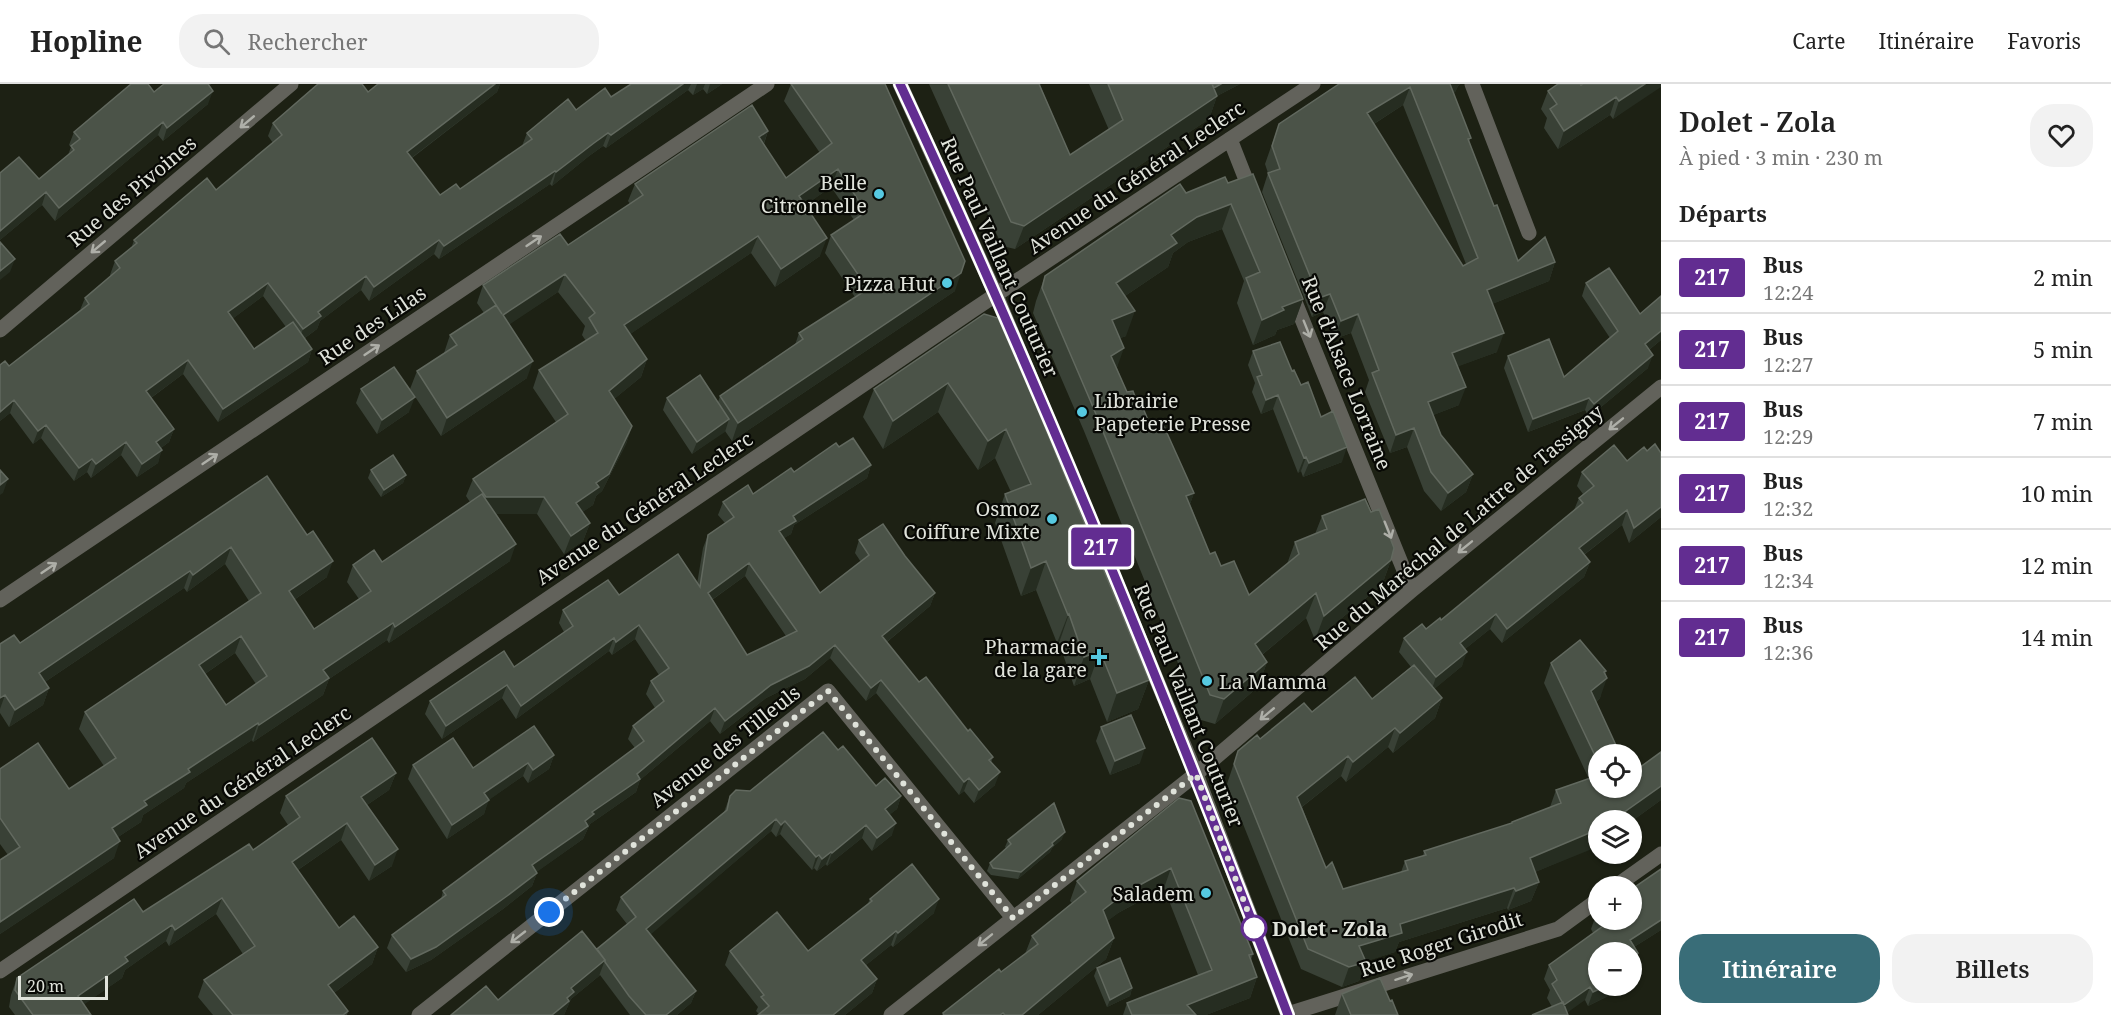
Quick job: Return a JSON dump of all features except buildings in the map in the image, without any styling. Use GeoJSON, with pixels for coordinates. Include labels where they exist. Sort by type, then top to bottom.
{"type":"FeatureCollection","features":[{"type":"Feature","properties":{"kind":"street","name":"Rue des Pivoines"},"geometry":{"type":"LineString","coordinates":[[0,330],[291,84]]}},
{"type":"Feature","properties":{"kind":"street","name":"Rue des Lilas"},"geometry":{"type":"LineString","coordinates":[[0,600],[767,84]]}},
{"type":"Feature","properties":{"kind":"street","name":"Rue Paul Vaillant Couturier"},"geometry":{"type":"LineString","coordinates":[[900,84],[996,295],[1196,774],[1288,1015]]}},
{"type":"Feature","properties":{"kind":"street","name":"Avenue du Général Leclerc"},"geometry":{"type":"LineString","coordinates":[[0,971],[996,295],[1313,84]]}},
{"type":"Feature","properties":{"kind":"street"},"geometry":{"type":"LineString","coordinates":[[1472,84],[1529,233]]}},
{"type":"Feature","properties":{"kind":"street"},"geometry":{"type":"LineString","coordinates":[[1230,139],[1257,207]]}},
{"type":"Feature","properties":{"kind":"street","name":"Rue d'Alsace Lorraine"},"geometry":{"type":"LineString","coordinates":[[1288,283],[1412,590]]}},
{"type":"Feature","properties":{"kind":"street","name":"Rue du Maréchal de Lattre de Tassigny"},"geometry":{"type":"LineString","coordinates":[[891,1015],[1196,774],[1412,590],[1661,387]]}},
{"type":"Feature","properties":{"kind":"street","name":"Avenue des Tilleuls"},"geometry":{"type":"LineString","coordinates":[[419,1015],[828,691],[1013,918]]}},
{"type":"Feature","properties":{"kind":"street"},"geometry":{"type":"LineString","coordinates":[[1630,876],[1661,854]]}},
{"type":"Feature","properties":{"kind":"street","name":"Rue Roger Girodit"},"geometry":{"type":"LineString","coordinates":[[1288,1015],[1558,928],[1588,907]]}},
{"type":"Feature","properties":{"kind":"bus line","name":"217"},"geometry":{"type":"LineString","coordinates":[[900,84],[996,295],[1187,752],[1288,1015]]}},
{"type":"Feature","properties":{"kind":"place","name":"Belle Citronnelle"},"geometry":{"type":"Point","coordinates":[879,194]}},
{"type":"Feature","properties":{"kind":"place","name":"Pizza Hut"},"geometry":{"type":"Point","coordinates":[947,283]}},
{"type":"Feature","properties":{"kind":"place","name":"Librairie Papeterie Presse"},"geometry":{"type":"Point","coordinates":[1082,412]}},
{"type":"Feature","properties":{"kind":"place","name":"Osmoz Coiffure Mixte"},"geometry":{"type":"Point","coordinates":[1052,519]}},
{"type":"Feature","properties":{"kind":"place","name":"Pharmacie de la gare"},"geometry":{"type":"Point","coordinates":[1099,657]}},
{"type":"Feature","properties":{"kind":"place","name":"La Mamma"},"geometry":{"type":"Point","coordinates":[1207,681]}},
{"type":"Feature","properties":{"kind":"place","name":"Saladem"},"geometry":{"type":"Point","coordinates":[1206,893]}},
{"type":"Feature","properties":{"kind":"place","name":"Dolet - Zola"},"geometry":{"type":"Point","coordinates":[1254,928]}},
{"type":"Feature","properties":{"kind":"route"},"geometry":{"type":"LineString","coordinates":[[549,912],[828,691],[1013,918],[1196,774],[1254,928]]}}]}
